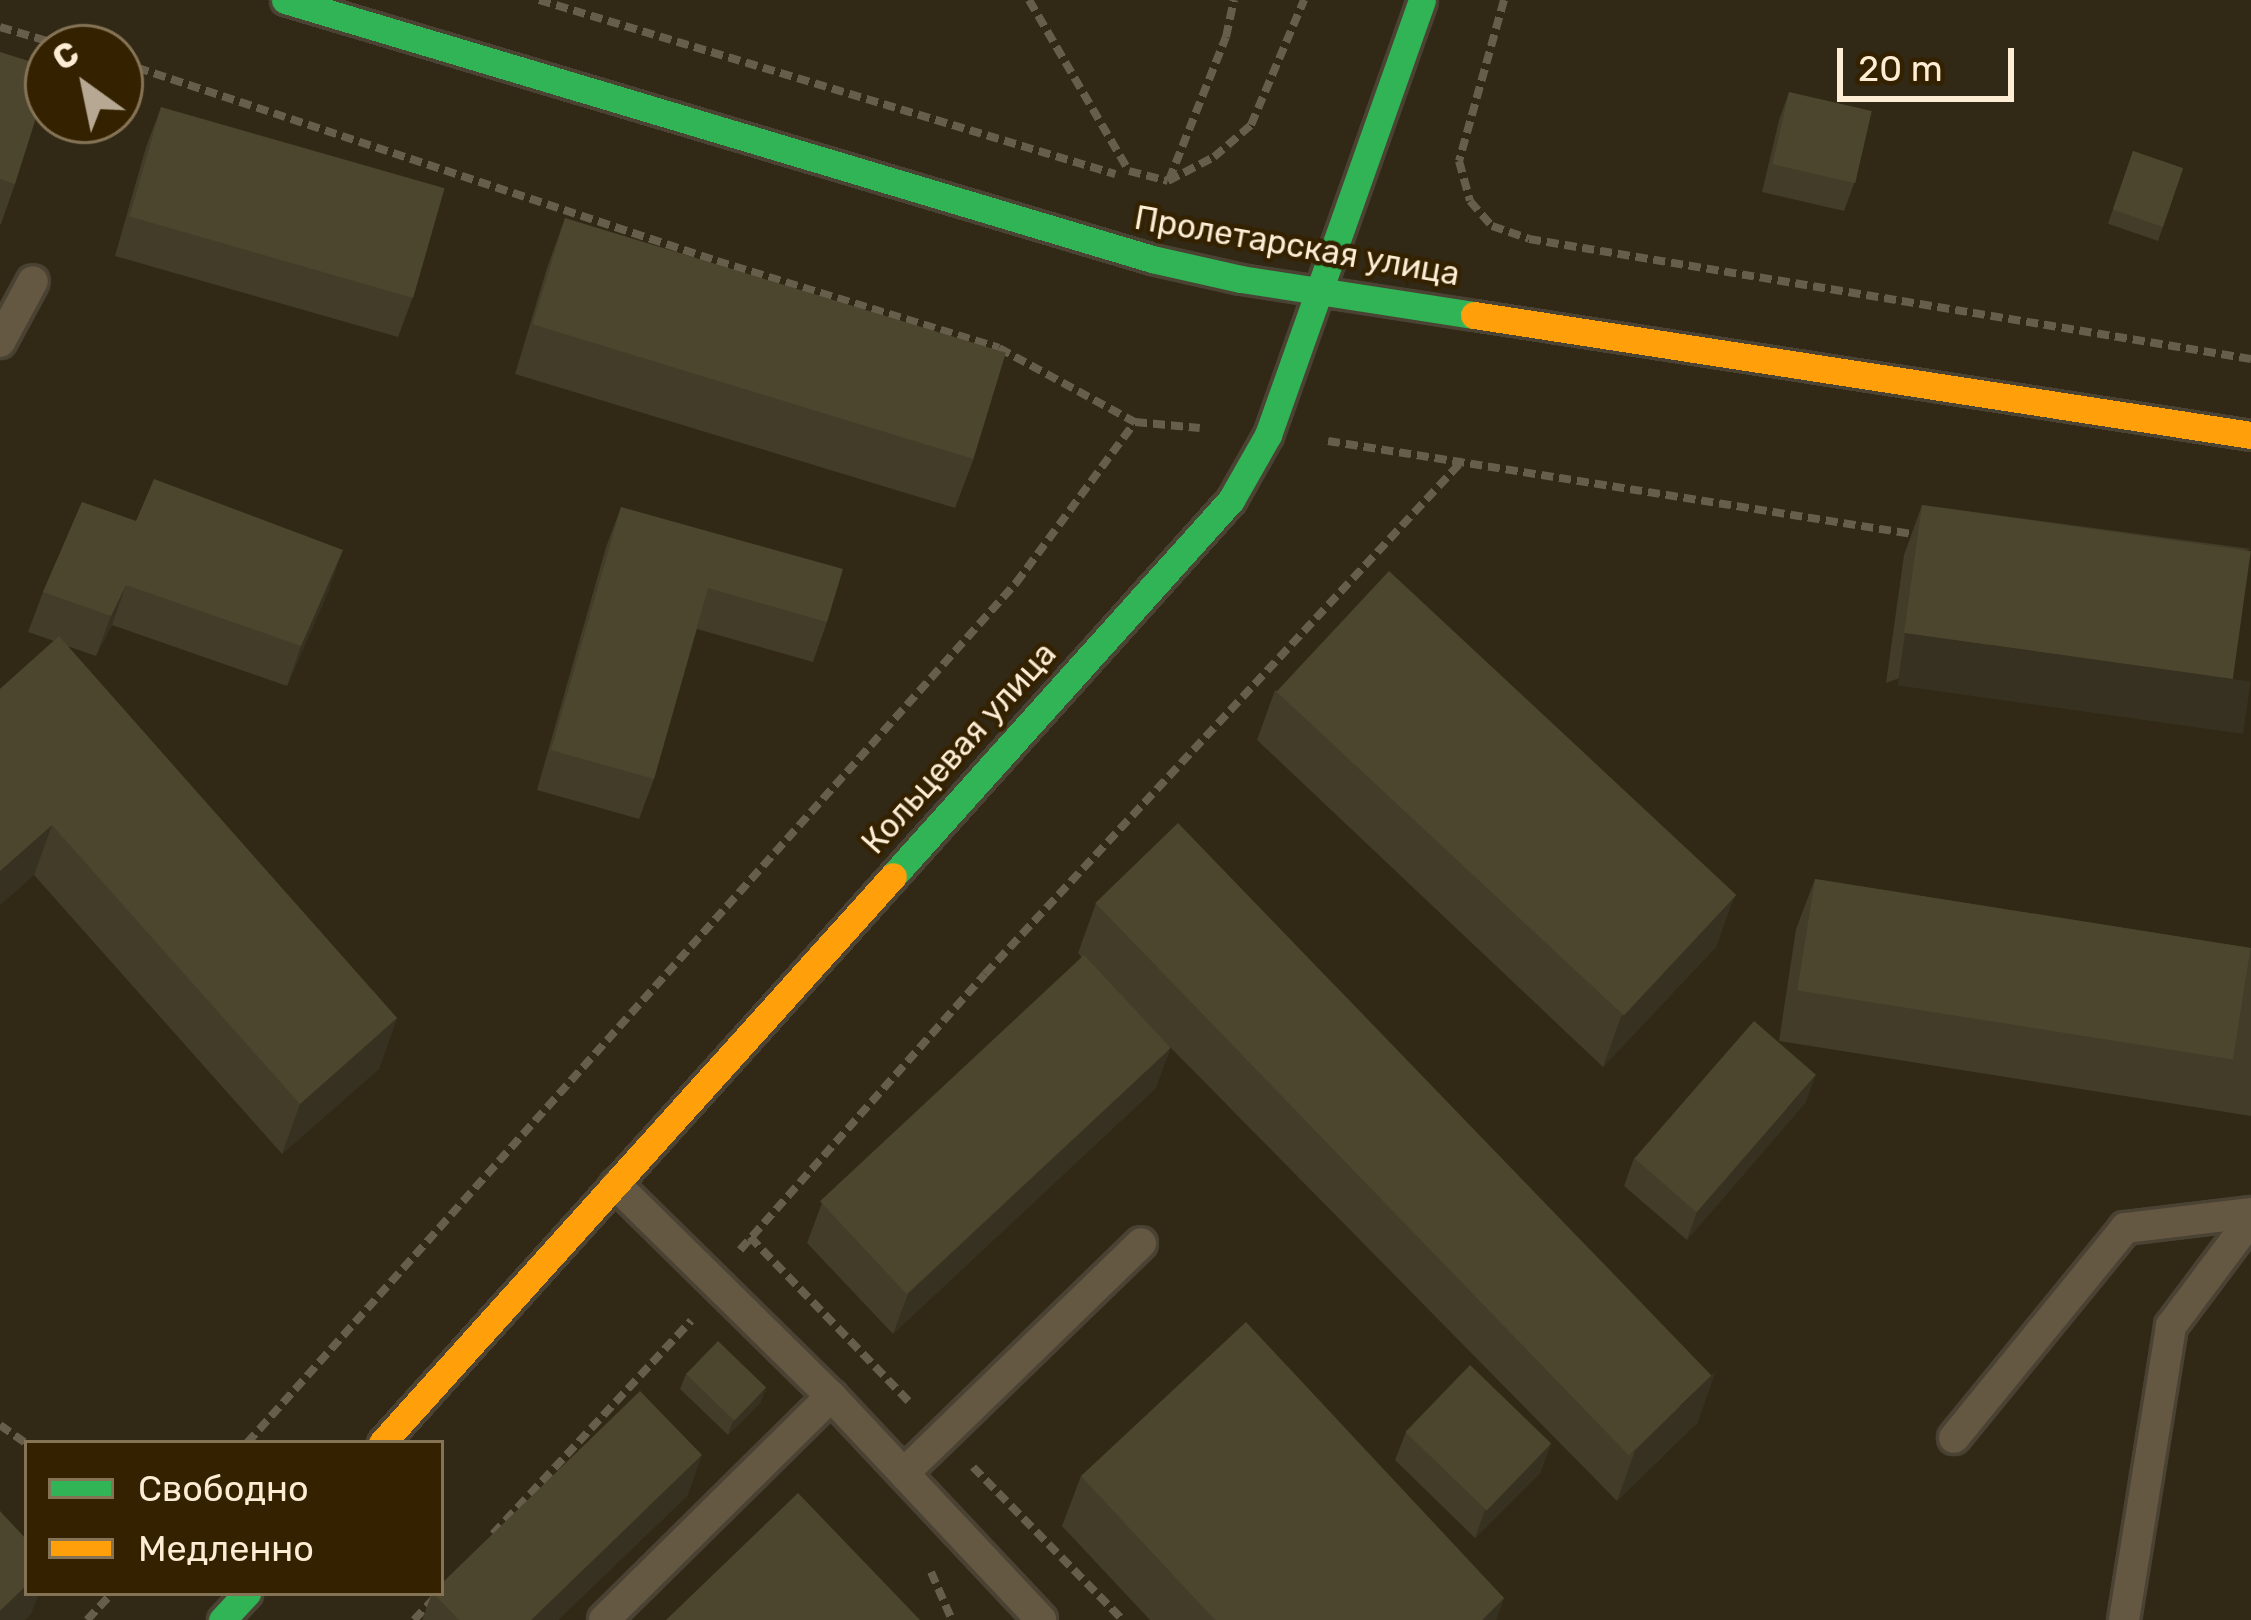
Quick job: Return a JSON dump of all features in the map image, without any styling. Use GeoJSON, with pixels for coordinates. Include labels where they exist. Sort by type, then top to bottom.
{"type":"FeatureCollection","features":[{"type":"Feature","properties":{"kind":"main road","name":"Пролетарская улица"},"geometry":{"type":"LineString","coordinates":[[285,0],[1092,245],[1319,291],[2251,435]]}},
{"type":"Feature","properties":{"kind":"main road","name":"Кольцевая улица"},"geometry":{"type":"LineString","coordinates":[[385,1440],[1231,500],[1268,435],[1422,0]]}},
{"type":"Feature","properties":{"kind":"main road"},"geometry":{"type":"LineString","coordinates":[[222,1620],[244,1596]]}},
{"type":"Feature","properties":{"kind":"lane"},"geometry":{"type":"LineString","coordinates":[[0,342],[33,280]]}},
{"type":"Feature","properties":{"kind":"lane"},"geometry":{"type":"LineString","coordinates":[[616,1185],[831,1396],[1041,1620]]}},
{"type":"Feature","properties":{"kind":"lane"},"geometry":{"type":"LineString","coordinates":[[1954,1438],[2125,1228],[2251,1216]]}},
{"type":"Feature","properties":{"kind":"lane"},"geometry":{"type":"LineString","coordinates":[[2124,1620],[2171,1326],[2251,1216]]}},
{"type":"Feature","properties":{"kind":"lane"},"geometry":{"type":"LineString","coordinates":[[904,1473],[1141,1243]]}},
{"type":"Feature","properties":{"kind":"lane"},"geometry":{"type":"LineString","coordinates":[[604,1620],[831,1396]]}},
{"type":"Feature","properties":{"kind":"path"},"geometry":{"type":"LineString","coordinates":[[539,0],[1115,174]]}},
{"type":"Feature","properties":{"kind":"path"},"geometry":{"type":"LineString","coordinates":[[1029,0],[1129,171],[1168,181],[1214,157],[1251,124],[1304,0]]}},
{"type":"Feature","properties":{"kind":"path"},"geometry":{"type":"LineString","coordinates":[[1168,181],[1226,37],[1234,0]]}},
{"type":"Feature","properties":{"kind":"path"},"geometry":{"type":"LineString","coordinates":[[1504,0],[1459,161],[1470,201],[1492,226],[1529,239],[2251,359]]}},
{"type":"Feature","properties":{"kind":"path"},"geometry":{"type":"LineString","coordinates":[[144,70],[717,261],[999,347],[1135,422],[1464,459],[1941,539]]}},
{"type":"Feature","properties":{"kind":"path"},"geometry":{"type":"LineString","coordinates":[[250,1440],[1016,583],[1135,422]]}},
{"type":"Feature","properties":{"kind":"path"},"geometry":{"type":"LineString","coordinates":[[484,1544],[702,1308],[714,1281],[985,974],[1464,459]]}},
{"type":"Feature","properties":{"kind":"path"},"geometry":{"type":"LineString","coordinates":[[87,1620],[109,1596]]}},
{"type":"Feature","properties":{"kind":"path"},"geometry":{"type":"LineString","coordinates":[[414,1620],[436,1596]]}},
{"type":"Feature","properties":{"kind":"building"},"geometry":{"type":"Polygon","coordinates":[[[0,52],[24,60],[24,144],[28,144],[15,184],[0,179],[0,52]]]}},
{"type":"Feature","properties":{"kind":"building"},"geometry":{"type":"Polygon","coordinates":[[[1789,92],[1872,111],[1855,183],[1772,164],[1789,92]]]}},
{"type":"Feature","properties":{"kind":"building"},"geometry":{"type":"Polygon","coordinates":[[[161,107],[445,188],[413,298],[130,217],[161,107]]]}},
{"type":"Feature","properties":{"kind":"building"},"geometry":{"type":"Polygon","coordinates":[[[2133,151],[2183,168],[2163,227],[2113,210],[2133,151]]]}},
{"type":"Feature","properties":{"kind":"building"},"geometry":{"type":"Polygon","coordinates":[[[565,218],[1006,353],[973,459],[533,324],[565,218]]]}},
{"type":"Feature","properties":{"kind":"building"},"geometry":{"type":"Polygon","coordinates":[[[154,479],[343,550],[301,646],[126,585],[111,616],[43,592],[82,502],[136,521],[154,479]]]}},
{"type":"Feature","properties":{"kind":"building"},"geometry":{"type":"Polygon","coordinates":[[[1922,505],[2251,551],[2233,679],[1904,633],[1922,505]]]}},
{"type":"Feature","properties":{"kind":"building"},"geometry":{"type":"Polygon","coordinates":[[[621,507],[843,569],[827,622],[708,588],[654,779],[551,750],[621,507]]]}},
{"type":"Feature","properties":{"kind":"building"},"geometry":{"type":"Polygon","coordinates":[[[1389,571],[1736,895],[1624,1016],[1276,692],[1389,571]]]}},
{"type":"Feature","properties":{"kind":"building"},"geometry":{"type":"Polygon","coordinates":[[[59,636],[397,1018],[300,1104],[52,825],[0,871],[0,689],[59,636]]]}},
{"type":"Feature","properties":{"kind":"building"},"geometry":{"type":"Polygon","coordinates":[[[1178,823],[1711,1375],[1629,1455],[1095,903],[1178,823]]]}},
{"type":"Feature","properties":{"kind":"building"},"geometry":{"type":"Polygon","coordinates":[[[1815,879],[2251,948],[2233,1060],[1797,991],[1815,879]]]}},
{"type":"Feature","properties":{"kind":"building"},"geometry":{"type":"Polygon","coordinates":[[[1084,955],[1171,1048],[907,1294],[820,1201],[1084,955]]]}},
{"type":"Feature","properties":{"kind":"building"},"geometry":{"type":"Polygon","coordinates":[[[1754,1021],[1816,1075],[1696,1212],[1635,1158],[1754,1021]]]}},
{"type":"Feature","properties":{"kind":"building"},"geometry":{"type":"Polygon","coordinates":[[[1246,1322],[1504,1598],[1484,1620],[1215,1620],[1081,1476],[1246,1322]]]}},
{"type":"Feature","properties":{"kind":"building"},"geometry":{"type":"Polygon","coordinates":[[[718,1341],[766,1388],[734,1421],[686,1374],[718,1341]]]}},
{"type":"Feature","properties":{"kind":"building"},"geometry":{"type":"Polygon","coordinates":[[[1470,1365],[1551,1443],[1487,1510],[1405,1432],[1470,1365]]]}},
{"type":"Feature","properties":{"kind":"building"},"geometry":{"type":"Polygon","coordinates":[[[640,1391],[702,1455],[531,1620],[459,1620],[436,1596],[444,1596],[444,1581],[640,1391]]]}},
{"type":"Feature","properties":{"kind":"building"},"geometry":{"type":"Polygon","coordinates":[[[798,1493],[920,1620],[666,1620],[798,1493]]]}},
{"type":"Feature","properties":{"kind":"building"},"geometry":{"type":"Polygon","coordinates":[[[0,1511],[24,1537],[24,1588],[0,1611],[0,1511]]]}},
{"type":"Feature","properties":{"kind":"traffic: fast"},"geometry":{"type":"LineString","coordinates":[[285,0],[1152,259],[1241,279],[1474,315]]}},
{"type":"Feature","properties":{"kind":"traffic: fast"},"geometry":{"type":"LineString","coordinates":[[893,876],[1231,500],[1268,435],[1422,0]]}},
{"type":"Feature","properties":{"kind":"traffic: fast"},"geometry":{"type":"LineString","coordinates":[[222,1620],[244,1596]]}},
{"type":"Feature","properties":{"kind":"traffic: slow"},"geometry":{"type":"LineString","coordinates":[[1474,315],[2251,435]]}},
{"type":"Feature","properties":{"kind":"traffic: slow"},"geometry":{"type":"LineString","coordinates":[[385,1440],[893,876]]}}]}
